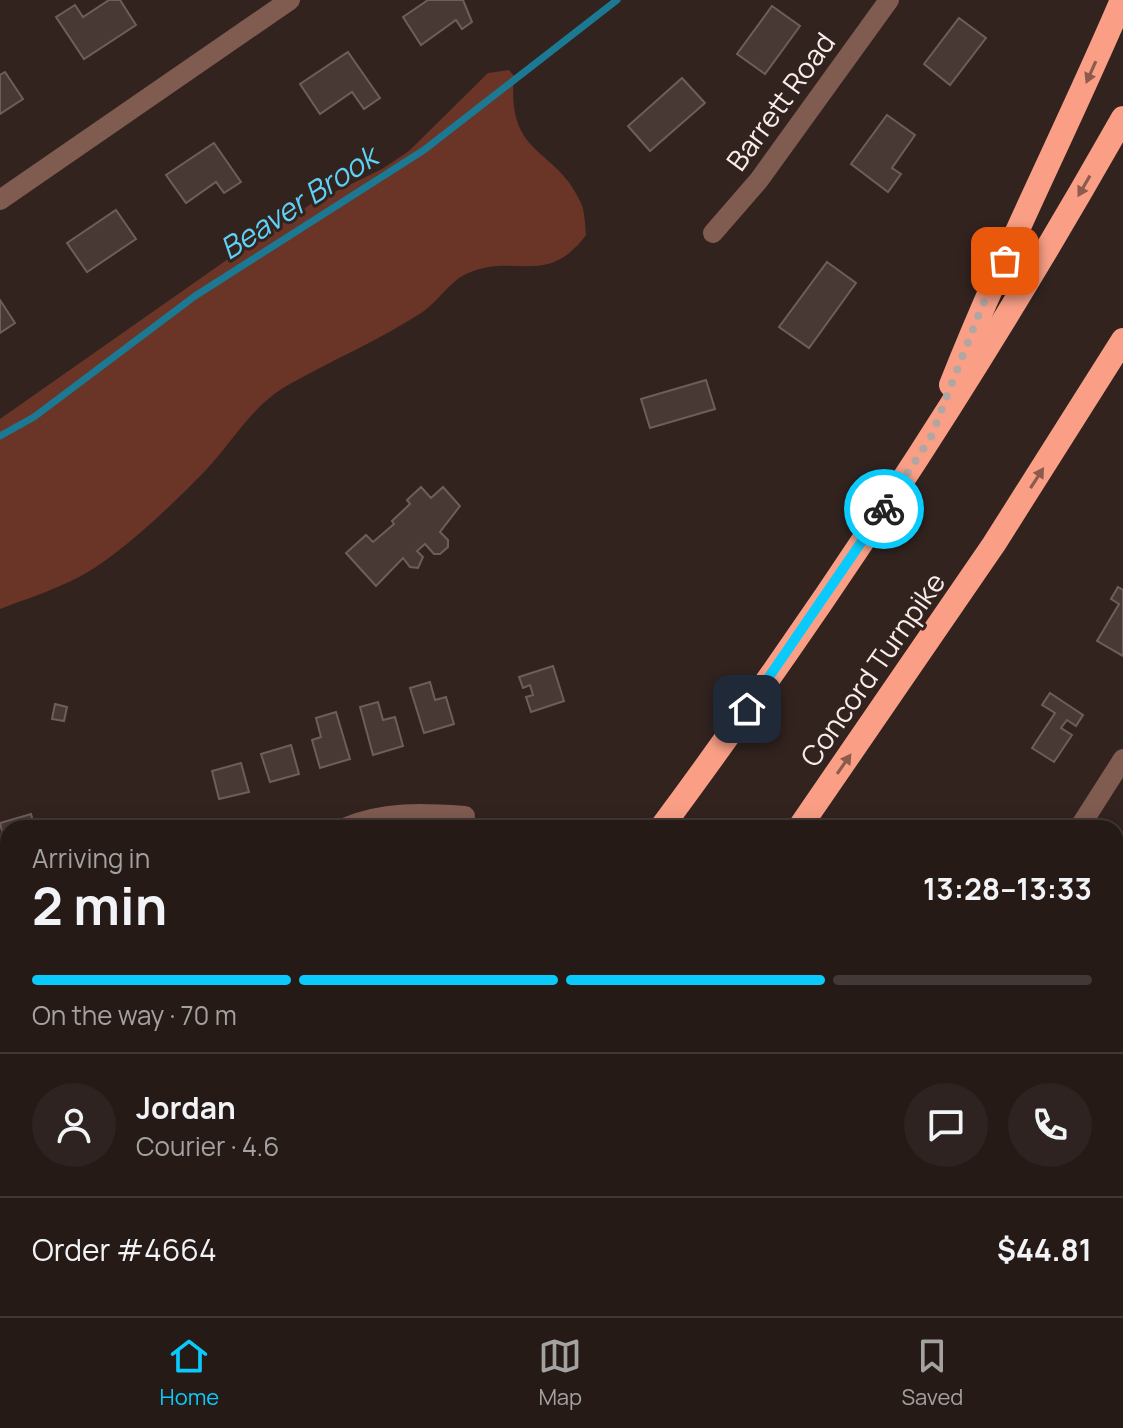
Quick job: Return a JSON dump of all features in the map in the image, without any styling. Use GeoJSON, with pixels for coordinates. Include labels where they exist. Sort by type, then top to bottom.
{"type":"FeatureCollection","features":[{"type":"Feature","properties":{"kind":"highway"},"geometry":{"type":"LineString","coordinates":[[931,437],[982,306],[1045,176],[1122,0]]}},
{"type":"Feature","properties":{"kind":"highway"},"geometry":{"type":"LineString","coordinates":[[667,820],[797,640],[931,437],[1123,118]]}},
{"type":"Feature","properties":{"kind":"highway"},"geometry":{"type":"LineString","coordinates":[[1087,398],[1123,340]]}},
{"type":"Feature","properties":{"kind":"highway"},"geometry":{"type":"LineString","coordinates":[[1087,398],[1123,358]]}},
{"type":"Feature","properties":{"kind":"highway","name":"Concord Turnpike"},"geometry":{"type":"LineString","coordinates":[[804,820],[994,544],[1087,398]]}},
{"type":"Feature","properties":{"kind":"street"},"geometry":{"type":"LineString","coordinates":[[0,200],[290,0]]}},
{"type":"Feature","properties":{"kind":"street","name":"Barrett Road"},"geometry":{"type":"LineString","coordinates":[[713,233],[759,180],[889,0]]}},
{"type":"Feature","properties":{"kind":"street"},"geometry":{"type":"LineString","coordinates":[[1084,820],[1123,759]]}},
{"type":"Feature","properties":{"kind":"street"},"geometry":{"type":"LineString","coordinates":[[362,820],[408,814],[465,816]]}},
{"type":"Feature","properties":{"kind":"shaded area"},"geometry":{"type":"Polygon","coordinates":[[[509,70],[514,76],[514,103],[525,137],[571,185],[582,207],[586,235],[571,251],[557,261],[543,265],[499,266],[466,274],[421,313],[288,385],[263,403],[177,499],[111,557],[69,582],[0,609],[0,419],[314,202],[382,169],[409,151],[488,73],[509,70]]]}},
{"type":"Feature","properties":{"kind":"building"},"geometry":{"type":"Polygon","coordinates":[[[109,0],[120,0],[136,25],[84,59],[56,17],[75,5],[83,17],[109,0]]]}},
{"type":"Feature","properties":{"kind":"building"},"geometry":{"type":"Polygon","coordinates":[[[428,0],[463,0],[472,22],[462,29],[456,20],[421,45],[403,17],[428,0]]]}},
{"type":"Feature","properties":{"kind":"building"},"geometry":{"type":"Polygon","coordinates":[[[772,6],[800,26],[765,74],[737,54],[772,6]]]}},
{"type":"Feature","properties":{"kind":"building"},"geometry":{"type":"Polygon","coordinates":[[[959,18],[986,38],[950,85],[924,64],[959,18]]]}},
{"type":"Feature","properties":{"kind":"building"},"geometry":{"type":"Polygon","coordinates":[[[348,52],[380,98],[364,109],[352,92],[320,114],[300,84],[348,52]]]}},
{"type":"Feature","properties":{"kind":"building"},"geometry":{"type":"Polygon","coordinates":[[[5,72],[23,99],[0,114],[0,75],[5,72]]]}},
{"type":"Feature","properties":{"kind":"building"},"geometry":{"type":"Polygon","coordinates":[[[682,78],[705,103],[650,151],[628,126],[682,78]]]}},
{"type":"Feature","properties":{"kind":"building"},"geometry":{"type":"Polygon","coordinates":[[[887,115],[915,135],[892,168],[901,174],[888,192],[851,164],[887,115]]]}},
{"type":"Feature","properties":{"kind":"building"},"geometry":{"type":"Polygon","coordinates":[[[214,143],[241,182],[224,193],[216,182],[186,203],[166,175],[214,143]]]}},
{"type":"Feature","properties":{"kind":"building"},"geometry":{"type":"Polygon","coordinates":[[[116,210],[136,239],[87,272],[67,243],[116,210]]]}},
{"type":"Feature","properties":{"kind":"building"},"geometry":{"type":"Polygon","coordinates":[[[827,262],[856,283],[809,348],[779,327],[827,262]]]}},
{"type":"Feature","properties":{"kind":"building"},"geometry":{"type":"Polygon","coordinates":[[[0,300],[15,323],[0,333],[0,300]]]}},
{"type":"Feature","properties":{"kind":"building"},"geometry":{"type":"Polygon","coordinates":[[[706,380],[715,409],[650,428],[641,399],[706,380]]]}},
{"type":"Feature","properties":{"kind":"building"},"geometry":{"type":"Polygon","coordinates":[[[421,487],[431,498],[443,487],[460,506],[440,532],[448,540],[448,547],[440,554],[434,554],[425,544],[417,551],[423,557],[418,568],[410,567],[403,558],[376,586],[346,553],[366,535],[373,542],[394,524],[392,521],[410,504],[407,500],[421,487]]]}},
{"type":"Feature","properties":{"kind":"building"},"geometry":{"type":"Polygon","coordinates":[[[1118,587],[1123,590],[1123,656],[1097,641],[1119,604],[1111,599],[1118,587]]]}},
{"type":"Feature","properties":{"kind":"building"},"geometry":{"type":"Polygon","coordinates":[[[553,666],[564,701],[531,712],[526,697],[533,695],[530,685],[523,688],[519,677],[553,666]]]}},
{"type":"Feature","properties":{"kind":"building"},"geometry":{"type":"Polygon","coordinates":[[[430,682],[435,700],[446,697],[454,724],[424,733],[410,688],[430,682]]]}},
{"type":"Feature","properties":{"kind":"building"},"geometry":{"type":"Polygon","coordinates":[[[1050,693],[1083,715],[1076,726],[1067,720],[1061,728],[1072,735],[1054,762],[1032,748],[1055,713],[1042,705],[1050,693]]]}},
{"type":"Feature","properties":{"kind":"building"},"geometry":{"type":"Polygon","coordinates":[[[378,702],[383,720],[395,717],[403,746],[373,755],[360,707],[378,702]]]}},
{"type":"Feature","properties":{"kind":"building"},"geometry":{"type":"Polygon","coordinates":[[[55,704],[67,707],[64,721],[52,719],[55,704]]]}},
{"type":"Feature","properties":{"kind":"building"},"geometry":{"type":"Polygon","coordinates":[[[336,712],[350,759],[320,768],[312,740],[321,737],[316,718],[336,712]]]}},
{"type":"Feature","properties":{"kind":"building"},"geometry":{"type":"Polygon","coordinates":[[[291,745],[299,774],[270,782],[261,754],[291,745]]]}},
{"type":"Feature","properties":{"kind":"building"},"geometry":{"type":"Polygon","coordinates":[[[241,763],[249,792],[219,799],[212,771],[241,763]]]}},
{"type":"Feature","properties":{"kind":"building"},"geometry":{"type":"Polygon","coordinates":[[[31,814],[33,820],[10,820],[31,814]]]}},
{"type":"Feature","properties":{"kind":"waterway","name":"Beaver Brook"},"geometry":{"type":"LineString","coordinates":[[0,436],[34,417],[195,296],[424,150],[617,0]]}},
{"type":"Feature","properties":{"kind":"way so far"},"geometry":{"type":"LineString","coordinates":[[884,509],[931,437],[982,306],[1005,261]]}},
{"type":"Feature","properties":{"kind":"route"},"geometry":{"type":"LineString","coordinates":[[747,709],[884,509]]}}]}
